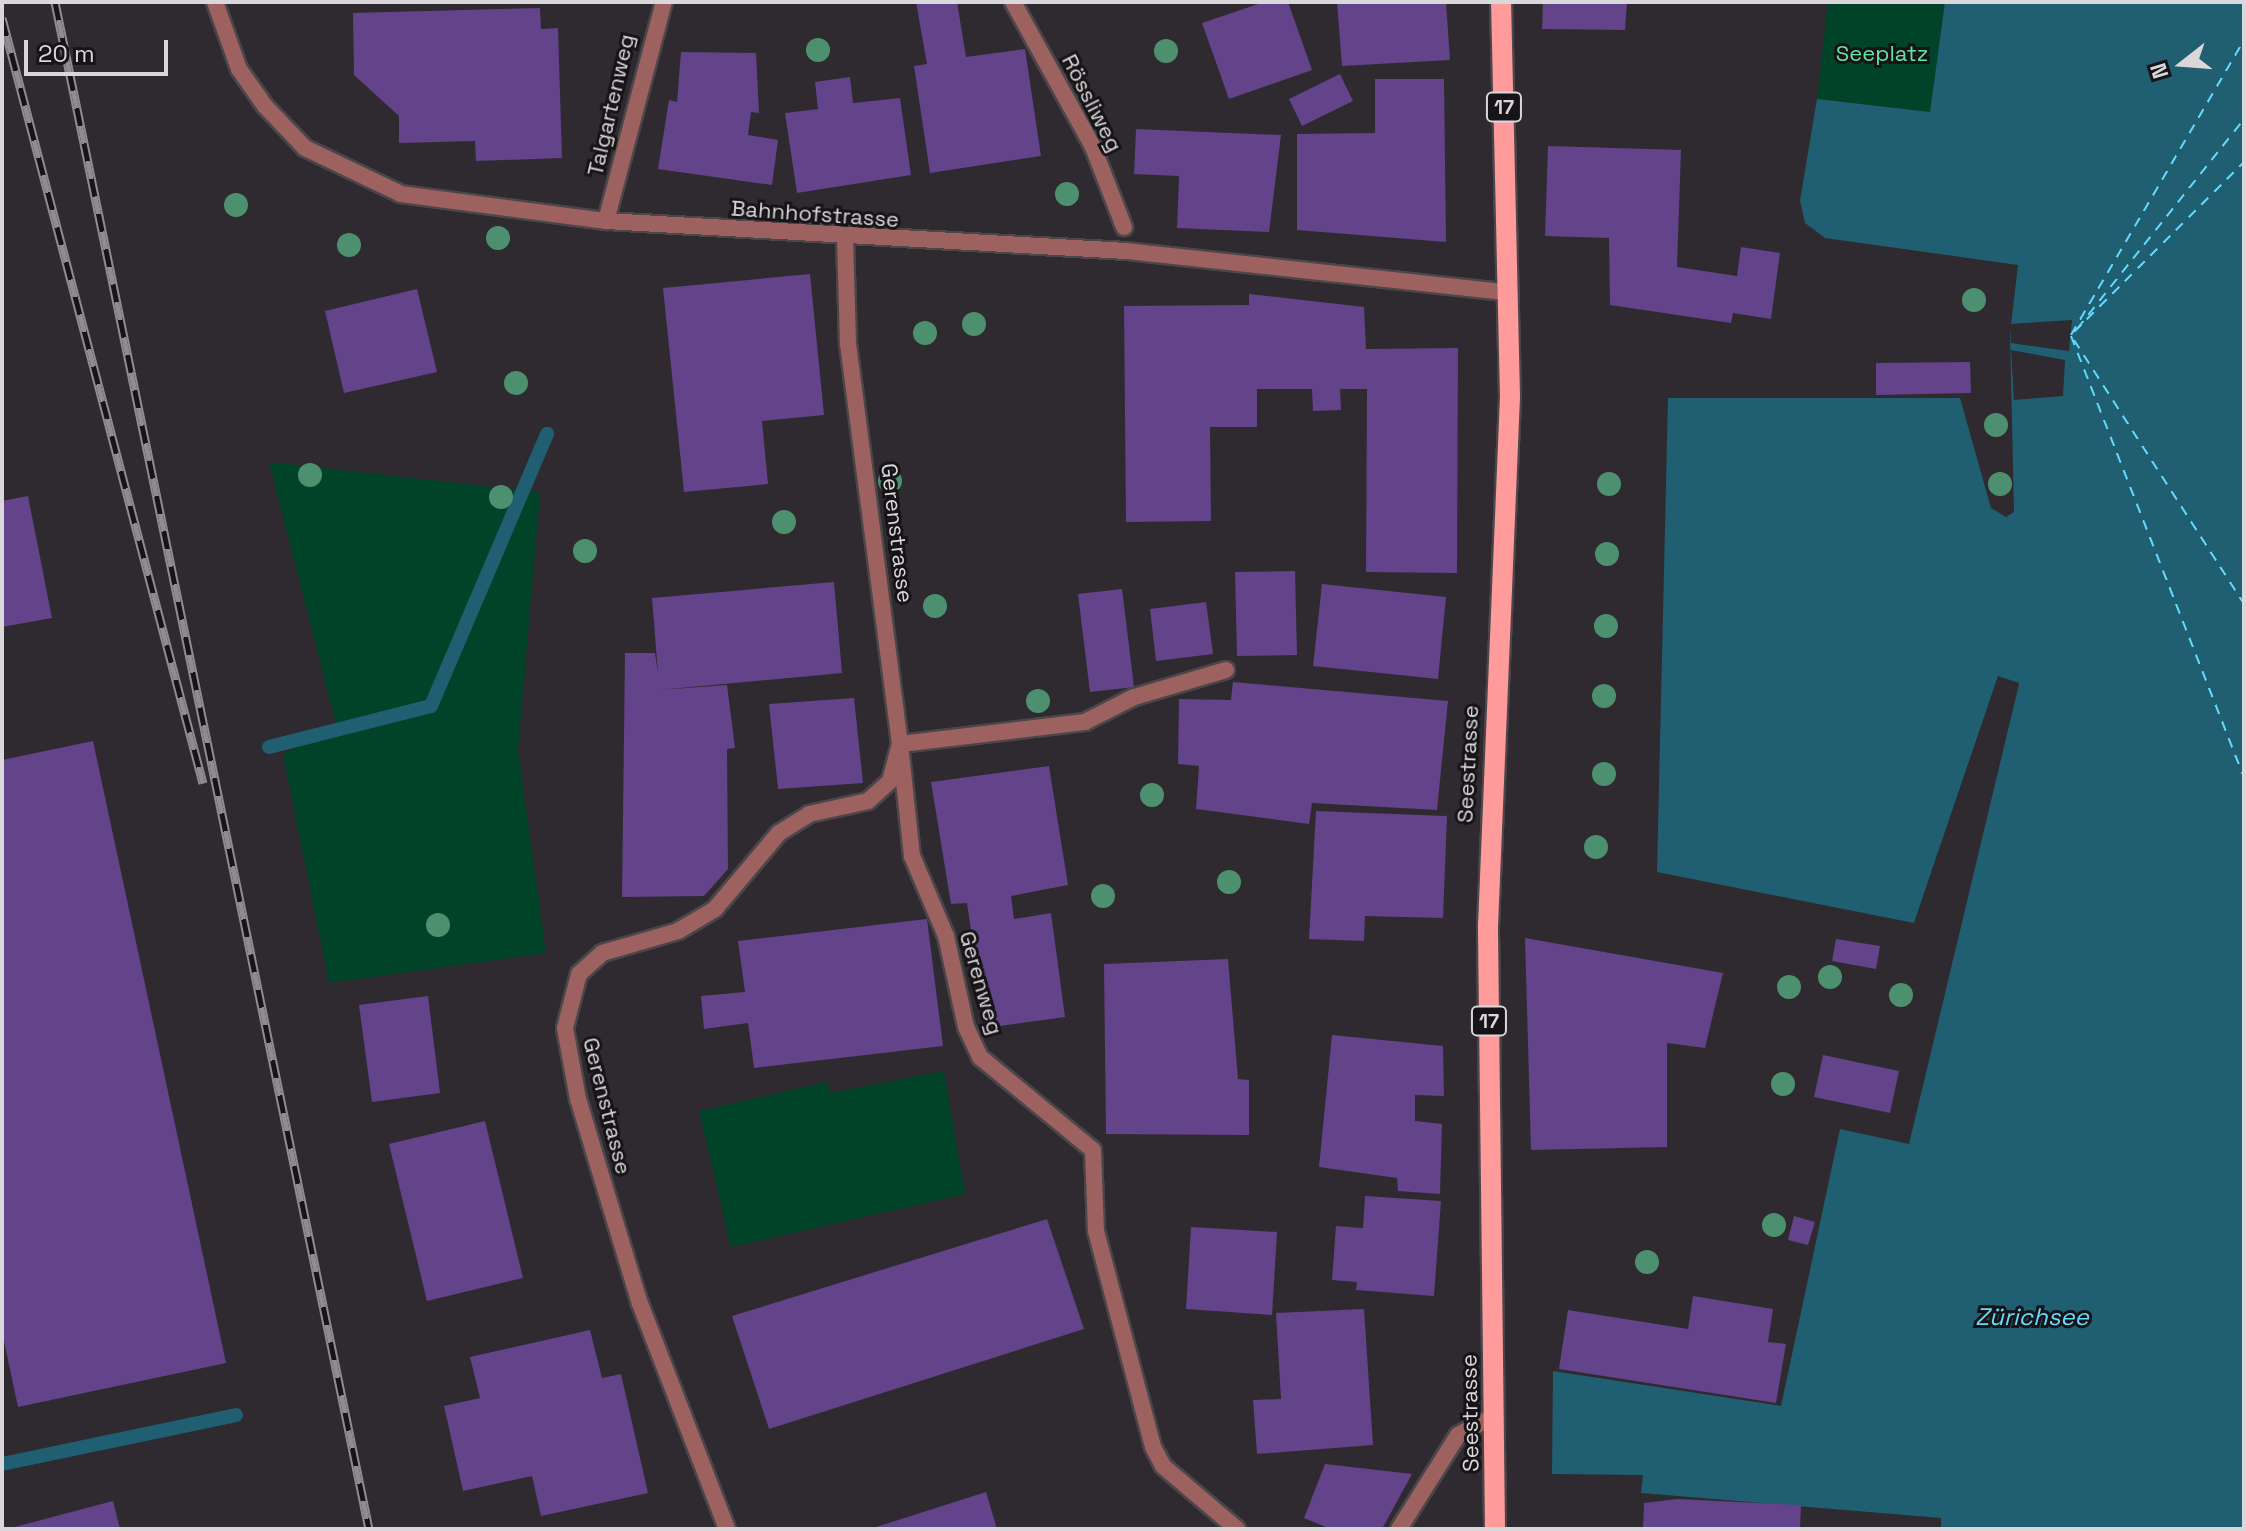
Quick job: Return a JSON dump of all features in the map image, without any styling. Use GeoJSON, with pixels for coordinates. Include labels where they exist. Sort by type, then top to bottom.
{"type":"FeatureCollection","features":[{"type":"Feature","properties":{"kind":"main road","name":"Seestrasse"},"geometry":{"type":"LineString","coordinates":[[1495,1529],[1488,926],[1510,397],[1501,2]]}},
{"type":"Feature","properties":{"kind":"street","name":"Bahnhofstrasse"},"geometry":{"type":"LineString","coordinates":[[215,2],[239,69],[265,106],[305,148],[347,172],[401,194],[606,221],[845,239],[1126,251],[1506,292]]}},
{"type":"Feature","properties":{"kind":"street","name":"Talgartenweg"},"geometry":{"type":"LineString","coordinates":[[606,221],[664,2]]}},
{"type":"Feature","properties":{"kind":"street","name":"Rössliweg"},"geometry":{"type":"LineString","coordinates":[[1013,2],[1093,147],[1124,227]]}},
{"type":"Feature","properties":{"kind":"street","name":"Gerenstrasse"},"geometry":{"type":"LineString","coordinates":[[727,1529],[640,1304],[578,1099],[565,1028],[579,974],[602,953],[678,931],[715,909],[779,833],[809,814],[868,801],[890,781],[900,744],[848,344],[845,239]]}},
{"type":"Feature","properties":{"kind":"street"},"geometry":{"type":"LineString","coordinates":[[900,744],[1085,722],[1134,697],[1226,670]]}},
{"type":"Feature","properties":{"kind":"street","name":"Gerenweg"},"geometry":{"type":"LineString","coordinates":[[900,744],[912,856],[946,936],[966,1027],[980,1057],[1093,1150],[1096,1231],[1153,1447],[1163,1466],[1237,1529]]}},
{"type":"Feature","properties":{"kind":"street"},"geometry":{"type":"LineString","coordinates":[[1399,1529],[1458,1435],[1493,1416]]}},
{"type":"Feature","properties":{"kind":"green space","name":"Seeplatz"},"geometry":{"type":"Polygon","coordinates":[[[1828,2],[1945,2],[1930,112],[1817,99],[1828,2]]]}},
{"type":"Feature","properties":{"kind":"green space"},"geometry":{"type":"Polygon","coordinates":[[[269,462],[540,492],[518,751],[546,953],[329,983],[283,754],[337,728],[269,462]]]}},
{"type":"Feature","properties":{"kind":"green space"},"geometry":{"type":"Polygon","coordinates":[[[944,1071],[965,1194],[731,1247],[699,1111],[827,1082],[830,1093],[944,1071]]]}},
{"type":"Feature","properties":{"kind":"water","name":"Zürichsee"},"geometry":{"type":"Polygon","coordinates":[[[1945,2],[2244,2],[2244,1529],[1941,1529],[1941,1518],[1641,1493],[1643,1475],[1552,1474],[1553,1371],[1781,1406],[1840,1129],[1909,1144],[2019,684],[1998,677],[1914,923],[1657,872],[1668,398],[1960,398],[1991,508],[2006,517],[2014,512],[2010,334],[2018,265],[1825,238],[1805,223],[1800,201],[1817,99],[1930,112],[1945,2]]]}},
{"type":"Feature","properties":{"kind":"pier"},"geometry":{"type":"Polygon","coordinates":[[[2072,320],[2069,351],[2011,343],[2010,324],[2072,320]]]}},
{"type":"Feature","properties":{"kind":"pier"},"geometry":{"type":"Polygon","coordinates":[[[2011,350],[2065,360],[2063,396],[2014,400],[2011,350]]]}},
{"type":"Feature","properties":{"kind":"pier"},"geometry":{"type":"Polygon","coordinates":[[[1998,676],[2019,683],[1955,931],[2014,686],[2000,681],[1914,923],[1998,676]]]}},
{"type":"Feature","properties":{"kind":"building"},"geometry":{"type":"Polygon","coordinates":[[[916,2],[957,2],[966,57],[1025,49],[1041,156],[930,173],[914,66],[927,64],[916,2]]]}},
{"type":"Feature","properties":{"kind":"building"},"geometry":{"type":"Polygon","coordinates":[[[1264,2],[1288,2],[1312,70],[1229,99],[1202,23],[1264,2]]]}},
{"type":"Feature","properties":{"kind":"building"},"geometry":{"type":"Polygon","coordinates":[[[1337,2],[1446,2],[1450,60],[1342,66],[1337,2]]]}},
{"type":"Feature","properties":{"kind":"building"},"geometry":{"type":"Polygon","coordinates":[[[1543,2],[1627,2],[1625,30],[1542,29],[1543,2]]]}},
{"type":"Feature","properties":{"kind":"building"},"geometry":{"type":"Polygon","coordinates":[[[540,8],[541,29],[558,28],[562,158],[476,161],[475,141],[399,143],[399,116],[354,75],[353,13],[540,8]]]}},
{"type":"Feature","properties":{"kind":"building"},"geometry":{"type":"Polygon","coordinates":[[[681,52],[756,53],[759,113],[751,112],[748,135],[778,140],[772,185],[658,169],[669,100],[677,102],[681,52]]]}},
{"type":"Feature","properties":{"kind":"building"},"geometry":{"type":"Polygon","coordinates":[[[1340,74],[1353,101],[1302,126],[1289,99],[1340,74]]]}},
{"type":"Feature","properties":{"kind":"building"},"geometry":{"type":"Polygon","coordinates":[[[850,77],[853,103],[900,98],[911,175],[797,193],[785,113],[818,109],[815,82],[850,77]]]}},
{"type":"Feature","properties":{"kind":"building"},"geometry":{"type":"Polygon","coordinates":[[[1375,79],[1444,79],[1446,242],[1297,230],[1297,134],[1375,133],[1375,79]]]}},
{"type":"Feature","properties":{"kind":"building"},"geometry":{"type":"Polygon","coordinates":[[[1136,129],[1281,135],[1269,232],[1177,228],[1179,176],[1134,174],[1136,129]]]}},
{"type":"Feature","properties":{"kind":"building"},"geometry":{"type":"Polygon","coordinates":[[[1548,146],[1681,150],[1677,267],[1737,276],[1741,247],[1780,253],[1771,319],[1733,313],[1731,323],[1610,305],[1609,238],[1545,236],[1548,146]]]}},
{"type":"Feature","properties":{"kind":"building"},"geometry":{"type":"Polygon","coordinates":[[[810,274],[824,415],[762,421],[768,484],[684,492],[663,288],[810,274]]]}},
{"type":"Feature","properties":{"kind":"building"},"geometry":{"type":"Polygon","coordinates":[[[417,289],[437,372],[344,393],[325,311],[417,289]]]}},
{"type":"Feature","properties":{"kind":"building"},"geometry":{"type":"Polygon","coordinates":[[[1249,294],[1364,307],[1366,349],[1458,348],[1457,573],[1366,572],[1367,389],[1340,389],[1341,410],[1313,411],[1312,389],[1257,389],[1257,427],[1210,427],[1211,521],[1126,522],[1124,306],[1249,305],[1249,294]]]}},
{"type":"Feature","properties":{"kind":"building"},"geometry":{"type":"Polygon","coordinates":[[[1970,362],[1971,393],[1876,395],[1876,363],[1970,362]]]}},
{"type":"Feature","properties":{"kind":"building"},"geometry":{"type":"Polygon","coordinates":[[[28,496],[52,618],[2,627],[2,501],[28,496]]]}},
{"type":"Feature","properties":{"kind":"building"},"geometry":{"type":"Polygon","coordinates":[[[1295,571],[1297,655],[1237,656],[1235,572],[1295,571]]]}},
{"type":"Feature","properties":{"kind":"building"},"geometry":{"type":"Polygon","coordinates":[[[834,582],[842,673],[659,690],[727,685],[735,748],[727,749],[728,869],[704,896],[622,897],[625,653],[655,653],[658,673],[652,598],[834,582]]]}},
{"type":"Feature","properties":{"kind":"building"},"geometry":{"type":"Polygon","coordinates":[[[1322,584],[1446,597],[1438,679],[1313,666],[1322,584]]]}},
{"type":"Feature","properties":{"kind":"building"},"geometry":{"type":"Polygon","coordinates":[[[1122,589],[1134,687],[1090,692],[1078,594],[1122,589]]]}},
{"type":"Feature","properties":{"kind":"building"},"geometry":{"type":"Polygon","coordinates":[[[1206,602],[1213,654],[1156,661],[1150,609],[1206,602]]]}},
{"type":"Feature","properties":{"kind":"building"},"geometry":{"type":"Polygon","coordinates":[[[1233,682],[1448,701],[1437,810],[1312,803],[1309,824],[1196,809],[1199,766],[1178,764],[1179,699],[1231,700],[1233,682]]]}},
{"type":"Feature","properties":{"kind":"building"},"geometry":{"type":"Polygon","coordinates":[[[854,698],[863,783],[778,789],[769,704],[854,698]]]}},
{"type":"Feature","properties":{"kind":"building"},"geometry":{"type":"Polygon","coordinates":[[[93,741],[226,1363],[18,1407],[2,1332],[2,760],[93,741]]]}},
{"type":"Feature","properties":{"kind":"building"},"geometry":{"type":"Polygon","coordinates":[[[1049,766],[1068,885],[1011,896],[1014,919],[1051,913],[1065,1017],[985,1028],[967,903],[951,904],[931,782],[1049,766]]]}},
{"type":"Feature","properties":{"kind":"building"},"geometry":{"type":"Polygon","coordinates":[[[1316,811],[1447,816],[1443,918],[1365,916],[1364,941],[1309,939],[1316,811]]]}},
{"type":"Feature","properties":{"kind":"building"},"geometry":{"type":"Polygon","coordinates":[[[927,919],[943,1046],[754,1068],[748,1023],[704,1029],[701,996],[745,992],[738,941],[927,919]]]}},
{"type":"Feature","properties":{"kind":"building"},"geometry":{"type":"Polygon","coordinates":[[[1525,938],[1723,973],[1705,1048],[1667,1043],[1667,1147],[1531,1150],[1525,938]]]}},
{"type":"Feature","properties":{"kind":"building"},"geometry":{"type":"Polygon","coordinates":[[[1836,939],[1880,946],[1876,969],[1832,961],[1836,939]]]}},
{"type":"Feature","properties":{"kind":"building"},"geometry":{"type":"Polygon","coordinates":[[[1228,959],[1238,1079],[1249,1080],[1249,1135],[1106,1134],[1104,964],[1228,959]]]}},
{"type":"Feature","properties":{"kind":"building"},"geometry":{"type":"Polygon","coordinates":[[[428,996],[440,1093],[372,1102],[359,1005],[428,996]]]}},
{"type":"Feature","properties":{"kind":"building"},"geometry":{"type":"Polygon","coordinates":[[[1332,1035],[1443,1046],[1444,1096],[1415,1095],[1415,1121],[1442,1124],[1440,1194],[1398,1191],[1397,1178],[1319,1167],[1332,1035]]]}},
{"type":"Feature","properties":{"kind":"building"},"geometry":{"type":"Polygon","coordinates":[[[1823,1055],[1899,1071],[1890,1113],[1814,1097],[1823,1055]]]}},
{"type":"Feature","properties":{"kind":"building"},"geometry":{"type":"Polygon","coordinates":[[[485,1121],[523,1278],[427,1301],[389,1144],[485,1121]]]}},
{"type":"Feature","properties":{"kind":"building"},"geometry":{"type":"Polygon","coordinates":[[[1365,1196],[1441,1201],[1434,1296],[1356,1290],[1357,1282],[1332,1280],[1336,1226],[1363,1228],[1365,1196]]]}},
{"type":"Feature","properties":{"kind":"building"},"geometry":{"type":"Polygon","coordinates":[[[1794,1216],[1815,1222],[1808,1245],[1788,1240],[1794,1216]]]}},
{"type":"Feature","properties":{"kind":"building"},"geometry":{"type":"Polygon","coordinates":[[[1047,1219],[1084,1329],[769,1429],[732,1316],[1047,1219]]]}},
{"type":"Feature","properties":{"kind":"building"},"geometry":{"type":"Polygon","coordinates":[[[1191,1227],[1277,1232],[1272,1315],[1186,1309],[1191,1227]]]}},
{"type":"Feature","properties":{"kind":"building"},"geometry":{"type":"Polygon","coordinates":[[[1693,1296],[1773,1309],[1768,1342],[1786,1344],[1776,1403],[1559,1369],[1568,1310],[1688,1329],[1693,1296]]]}},
{"type":"Feature","properties":{"kind":"building"},"geometry":{"type":"Polygon","coordinates":[[[1364,1309],[1373,1445],[1257,1454],[1253,1400],[1281,1399],[1276,1313],[1364,1309]]]}},
{"type":"Feature","properties":{"kind":"building"},"geometry":{"type":"Polygon","coordinates":[[[590,1330],[602,1378],[621,1374],[648,1493],[541,1516],[532,1476],[463,1491],[444,1406],[480,1398],[470,1357],[590,1330]]]}},
{"type":"Feature","properties":{"kind":"building"},"geometry":{"type":"Polygon","coordinates":[[[1325,1464],[1412,1474],[1382,1529],[1331,1529],[1304,1518],[1325,1464]]]}},
{"type":"Feature","properties":{"kind":"building"},"geometry":{"type":"Polygon","coordinates":[[[986,1492],[997,1529],[873,1529],[873,1528],[986,1492]]]}},
{"type":"Feature","properties":{"kind":"building"},"geometry":{"type":"Polygon","coordinates":[[[1677,1499],[1801,1505],[1800,1529],[1643,1529],[1644,1503],[1677,1499]]]}},
{"type":"Feature","properties":{"kind":"building"},"geometry":{"type":"Polygon","coordinates":[[[113,1501],[120,1529],[11,1529],[11,1528],[113,1501]]]}},
{"type":"Feature","properties":{"kind":"waterway"},"geometry":{"type":"LineString","coordinates":[[269,747],[431,706],[547,434]]}},
{"type":"Feature","properties":{"kind":"waterway"},"geometry":{"type":"LineString","coordinates":[[2,1464],[236,1415]]}},
{"type":"Feature","properties":{"kind":"ferry route"},"geometry":{"type":"LineString","coordinates":[[2071,335],[2244,40]]}},
{"type":"Feature","properties":{"kind":"ferry route"},"geometry":{"type":"LineString","coordinates":[[2077,329],[2244,119]]}},
{"type":"Feature","properties":{"kind":"ferry route"},"geometry":{"type":"LineString","coordinates":[[2074,332],[2244,162]]}},
{"type":"Feature","properties":{"kind":"ferry route"},"geometry":{"type":"LineString","coordinates":[[2071,336],[2244,778]]}},
{"type":"Feature","properties":{"kind":"ferry route"},"geometry":{"type":"LineString","coordinates":[[2074,340],[2244,604]]}},
{"type":"Feature","properties":{"kind":"railway"},"geometry":{"type":"LineString","coordinates":[[55,2],[369,1529]]}},
{"type":"Feature","properties":{"kind":"railway"},"geometry":{"type":"LineString","coordinates":[[2,18],[203,783]]}}]}
